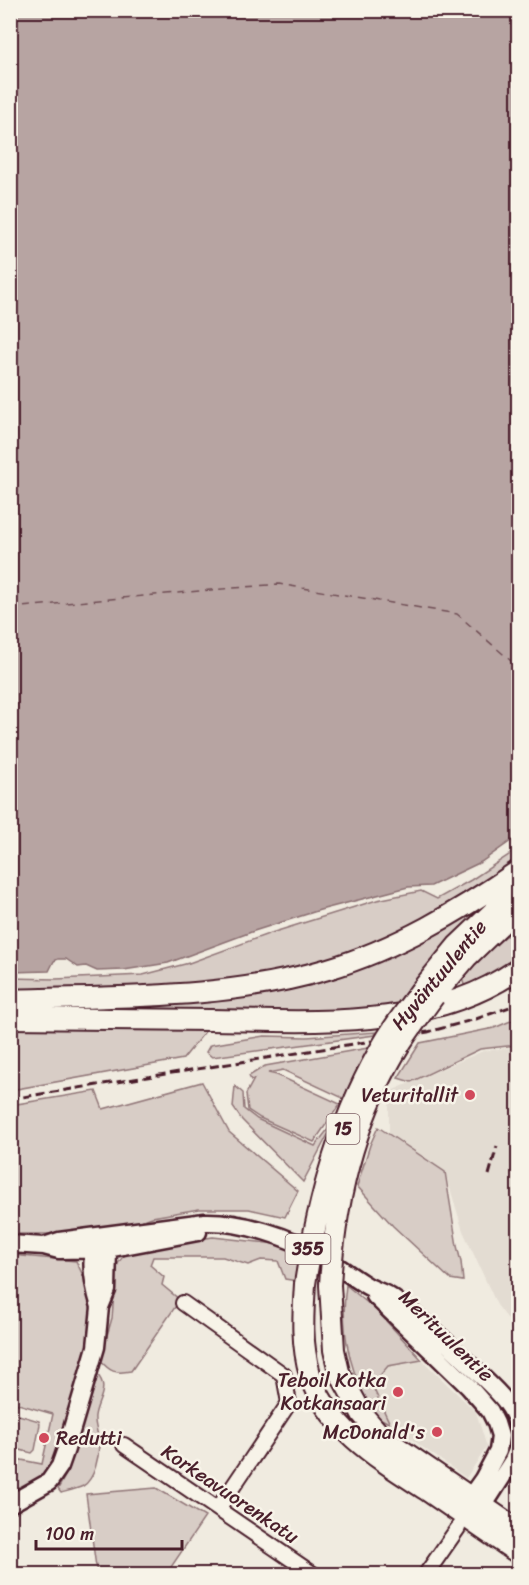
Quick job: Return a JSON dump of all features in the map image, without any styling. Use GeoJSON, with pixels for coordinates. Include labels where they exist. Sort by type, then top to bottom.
{"type":"FeatureCollection","features":[{"type":"Feature","properties":{"kind":"highway"},"geometry":{"type":"LineString","coordinates":[[10,1000],[204,992],[244,987],[328,969],[370,954],[429,926],[519,871]]}},
{"type":"Feature","properties":{"kind":"highway","name":"Hyväntuulentie"},"geometry":{"type":"LineString","coordinates":[[469,1513],[381,1436],[362,1414],[349,1393],[336,1361],[331,1325],[330,1285],[337,1215],[345,1178],[370,1102],[427,993],[457,946],[519,888]]}},
{"type":"Feature","properties":{"kind":"highway","name":"Hyväntuulentie"},"geometry":{"type":"LineString","coordinates":[[469,1513],[366,1450],[338,1422],[311,1377],[302,1327],[305,1284],[311,1241],[325,1183],[356,1098],[387,1038],[427,993],[519,908]]}},
{"type":"Feature","properties":{"kind":"highway"},"geometry":{"type":"LineString","coordinates":[[10,1018],[290,1021],[380,1018],[455,1001],[486,988],[519,969]]}},
{"type":"Feature","properties":{"kind":"highway","name":"15"},"geometry":{"type":"LineString","coordinates":[[469,1513],[519,1530]]}},
{"type":"Feature","properties":{"kind":"highway","name":"15"},"geometry":{"type":"LineString","coordinates":[[469,1513],[519,1553]]}},
{"type":"Feature","properties":{"kind":"main road","name":"Merituulentie"},"geometry":{"type":"LineString","coordinates":[[10,1244],[44,1246],[59,1241],[100,1245],[219,1221],[279,1236],[320,1255],[367,1287],[469,1387],[490,1411],[500,1436],[498,1451],[469,1513]]}},
{"type":"Feature","properties":{"kind":"main road"},"geometry":{"type":"LineString","coordinates":[[10,1504],[49,1482],[60,1466],[96,1347],[100,1307],[96,1291],[100,1245]]}},
{"type":"Feature","properties":{"kind":"main road","name":"Merituulentie"},"geometry":{"type":"LineString","coordinates":[[367,1287],[390,1296],[447,1343],[510,1407],[519,1427]]}},
{"type":"Feature","properties":{"kind":"main road"},"geometry":{"type":"LineString","coordinates":[[469,1513],[513,1460],[519,1448]]}},
{"type":"Feature","properties":{"kind":"street"},"geometry":{"type":"LineString","coordinates":[[183,1303],[284,1375],[289,1402],[218,1509]]}},
{"type":"Feature","properties":{"kind":"street","name":"Korkeavuorenkatu"},"geometry":{"type":"LineString","coordinates":[[124,1445],[313,1575]]}},
{"type":"Feature","properties":{"kind":"street"},"geometry":{"type":"LineString","coordinates":[[426,1575],[469,1513]]}},
{"type":"Feature","properties":{"kind":"shaded area"},"geometry":{"type":"Polygon","coordinates":[[[10,11],[518,11],[518,836],[481,862],[431,886],[408,887],[320,910],[254,931],[168,963],[124,970],[97,971],[86,966],[78,967],[66,959],[58,959],[54,961],[49,971],[11,972],[10,11]]]}},
{"type":"Feature","properties":{"kind":"shaded area"},"geometry":{"type":"Polygon","coordinates":[[[518,849],[518,863],[396,937],[314,967],[202,987],[11,994],[10,978],[56,979],[143,975],[189,963],[271,933],[377,900],[421,891],[437,899],[518,849]]]}},
{"type":"Feature","properties":{"kind":"shaded area"},"geometry":{"type":"Polygon","coordinates":[[[493,897],[443,949],[396,1010],[347,1013],[11,1013],[10,1008],[234,998],[493,897]]]}},
{"type":"Feature","properties":{"kind":"shaded area"},"geometry":{"type":"Polygon","coordinates":[[[518,926],[518,956],[465,988],[462,978],[480,958],[518,926]]]}},
{"type":"Feature","properties":{"kind":"shaded area"},"geometry":{"type":"Polygon","coordinates":[[[518,1018],[518,1045],[480,1049],[411,1082],[398,1078],[420,1043],[494,1028],[518,1018]]]}},
{"type":"Feature","properties":{"kind":"shaded area"},"geometry":{"type":"Polygon","coordinates":[[[11,1028],[207,1029],[183,1059],[11,1090],[11,1028]]]}},
{"type":"Feature","properties":{"kind":"shaded area"},"geometry":{"type":"Polygon","coordinates":[[[376,1032],[375,1035],[212,1057],[206,1052],[210,1045],[264,1036],[307,1037],[376,1032]]]}},
{"type":"Feature","properties":{"kind":"shaded area"},"geometry":{"type":"Polygon","coordinates":[[[518,1047],[518,1332],[497,1305],[463,1231],[445,1172],[389,1135],[389,1092],[483,1051],[518,1047]]]}},
{"type":"Feature","properties":{"kind":"shaded area"},"geometry":{"type":"Polygon","coordinates":[[[368,1048],[347,1090],[345,1099],[283,1070],[268,1073],[340,1104],[314,1142],[260,1118],[248,1110],[246,1094],[254,1079],[251,1080],[249,1076],[265,1066],[368,1048]]]}},
{"type":"Feature","properties":{"kind":"shaded area"},"geometry":{"type":"Polygon","coordinates":[[[202,1082],[229,1132],[298,1191],[285,1217],[249,1209],[199,1209],[152,1217],[122,1228],[70,1234],[11,1234],[11,1105],[96,1091],[103,1109],[202,1082]]]}},
{"type":"Feature","properties":{"kind":"shaded area"},"geometry":{"type":"Polygon","coordinates":[[[235,1086],[243,1093],[244,1109],[257,1119],[315,1146],[336,1119],[303,1182],[242,1120],[233,1107],[235,1086]]]}},
{"type":"Feature","properties":{"kind":"shaded area"},"geometry":{"type":"Polygon","coordinates":[[[378,1127],[445,1172],[463,1281],[450,1279],[393,1226],[357,1186],[378,1127]]]}},
{"type":"Feature","properties":{"kind":"shaded area"},"geometry":{"type":"Polygon","coordinates":[[[213,1237],[276,1244],[299,1254],[297,1281],[285,1279],[278,1261],[261,1260],[248,1265],[223,1257],[153,1257],[150,1265],[164,1277],[162,1285],[180,1300],[131,1371],[117,1372],[107,1367],[100,1360],[112,1318],[116,1268],[121,1259],[132,1252],[154,1246],[213,1237]]]}},
{"type":"Feature","properties":{"kind":"shaded area"},"geometry":{"type":"Polygon","coordinates":[[[11,1255],[76,1261],[92,1294],[92,1328],[55,1464],[43,1476],[11,1494],[11,1458],[42,1464],[53,1414],[11,1402],[11,1255]]]}},
{"type":"Feature","properties":{"kind":"shaded area"},"geometry":{"type":"Polygon","coordinates":[[[346,1285],[376,1310],[422,1360],[388,1366],[372,1385],[390,1424],[377,1417],[372,1411],[352,1364],[346,1338],[344,1312],[346,1285]]]}},
{"type":"Feature","properties":{"kind":"shaded area"},"geometry":{"type":"Polygon","coordinates":[[[422,1360],[476,1412],[487,1447],[466,1478],[390,1424],[372,1385],[387,1366],[422,1360]]]}},
{"type":"Feature","properties":{"kind":"shaded area"},"geometry":{"type":"Polygon","coordinates":[[[96,1373],[103,1389],[95,1416],[99,1444],[96,1467],[91,1478],[83,1486],[61,1493],[58,1489],[69,1469],[96,1373]]]}},
{"type":"Feature","properties":{"kind":"shaded area"},"geometry":{"type":"Polygon","coordinates":[[[12,1413],[39,1421],[35,1450],[32,1453],[11,1448],[12,1413]]]}},
{"type":"Feature","properties":{"kind":"shaded area"},"geometry":{"type":"Polygon","coordinates":[[[156,1488],[205,1517],[171,1567],[181,1574],[97,1574],[86,1494],[156,1488]]]}},
{"type":"Feature","properties":{"kind":"ferry route"},"geometry":{"type":"LineString","coordinates":[[10,608],[279,584],[457,614],[518,667]]}},
{"type":"Feature","properties":{"kind":"railway"},"geometry":{"type":"LineString","coordinates":[[10,1099],[428,1032],[476,1019],[518,1004]]}},
{"type":"Feature","properties":{"kind":"railway"},"geometry":{"type":"LineString","coordinates":[[489,1175],[497,1146]]}},
{"type":"Feature","properties":{"kind":"place","name":"Veturitallit"},"geometry":{"type":"Point","coordinates":[470,1095]}},
{"type":"Feature","properties":{"kind":"place","name":"Teboil Kotka Kotkansaari"},"geometry":{"type":"Point","coordinates":[398,1392]}},
{"type":"Feature","properties":{"kind":"place","name":"McDonald's"},"geometry":{"type":"Point","coordinates":[437,1432]}},
{"type":"Feature","properties":{"kind":"place","name":"Redutti"},"geometry":{"type":"Point","coordinates":[44,1438]}}]}
